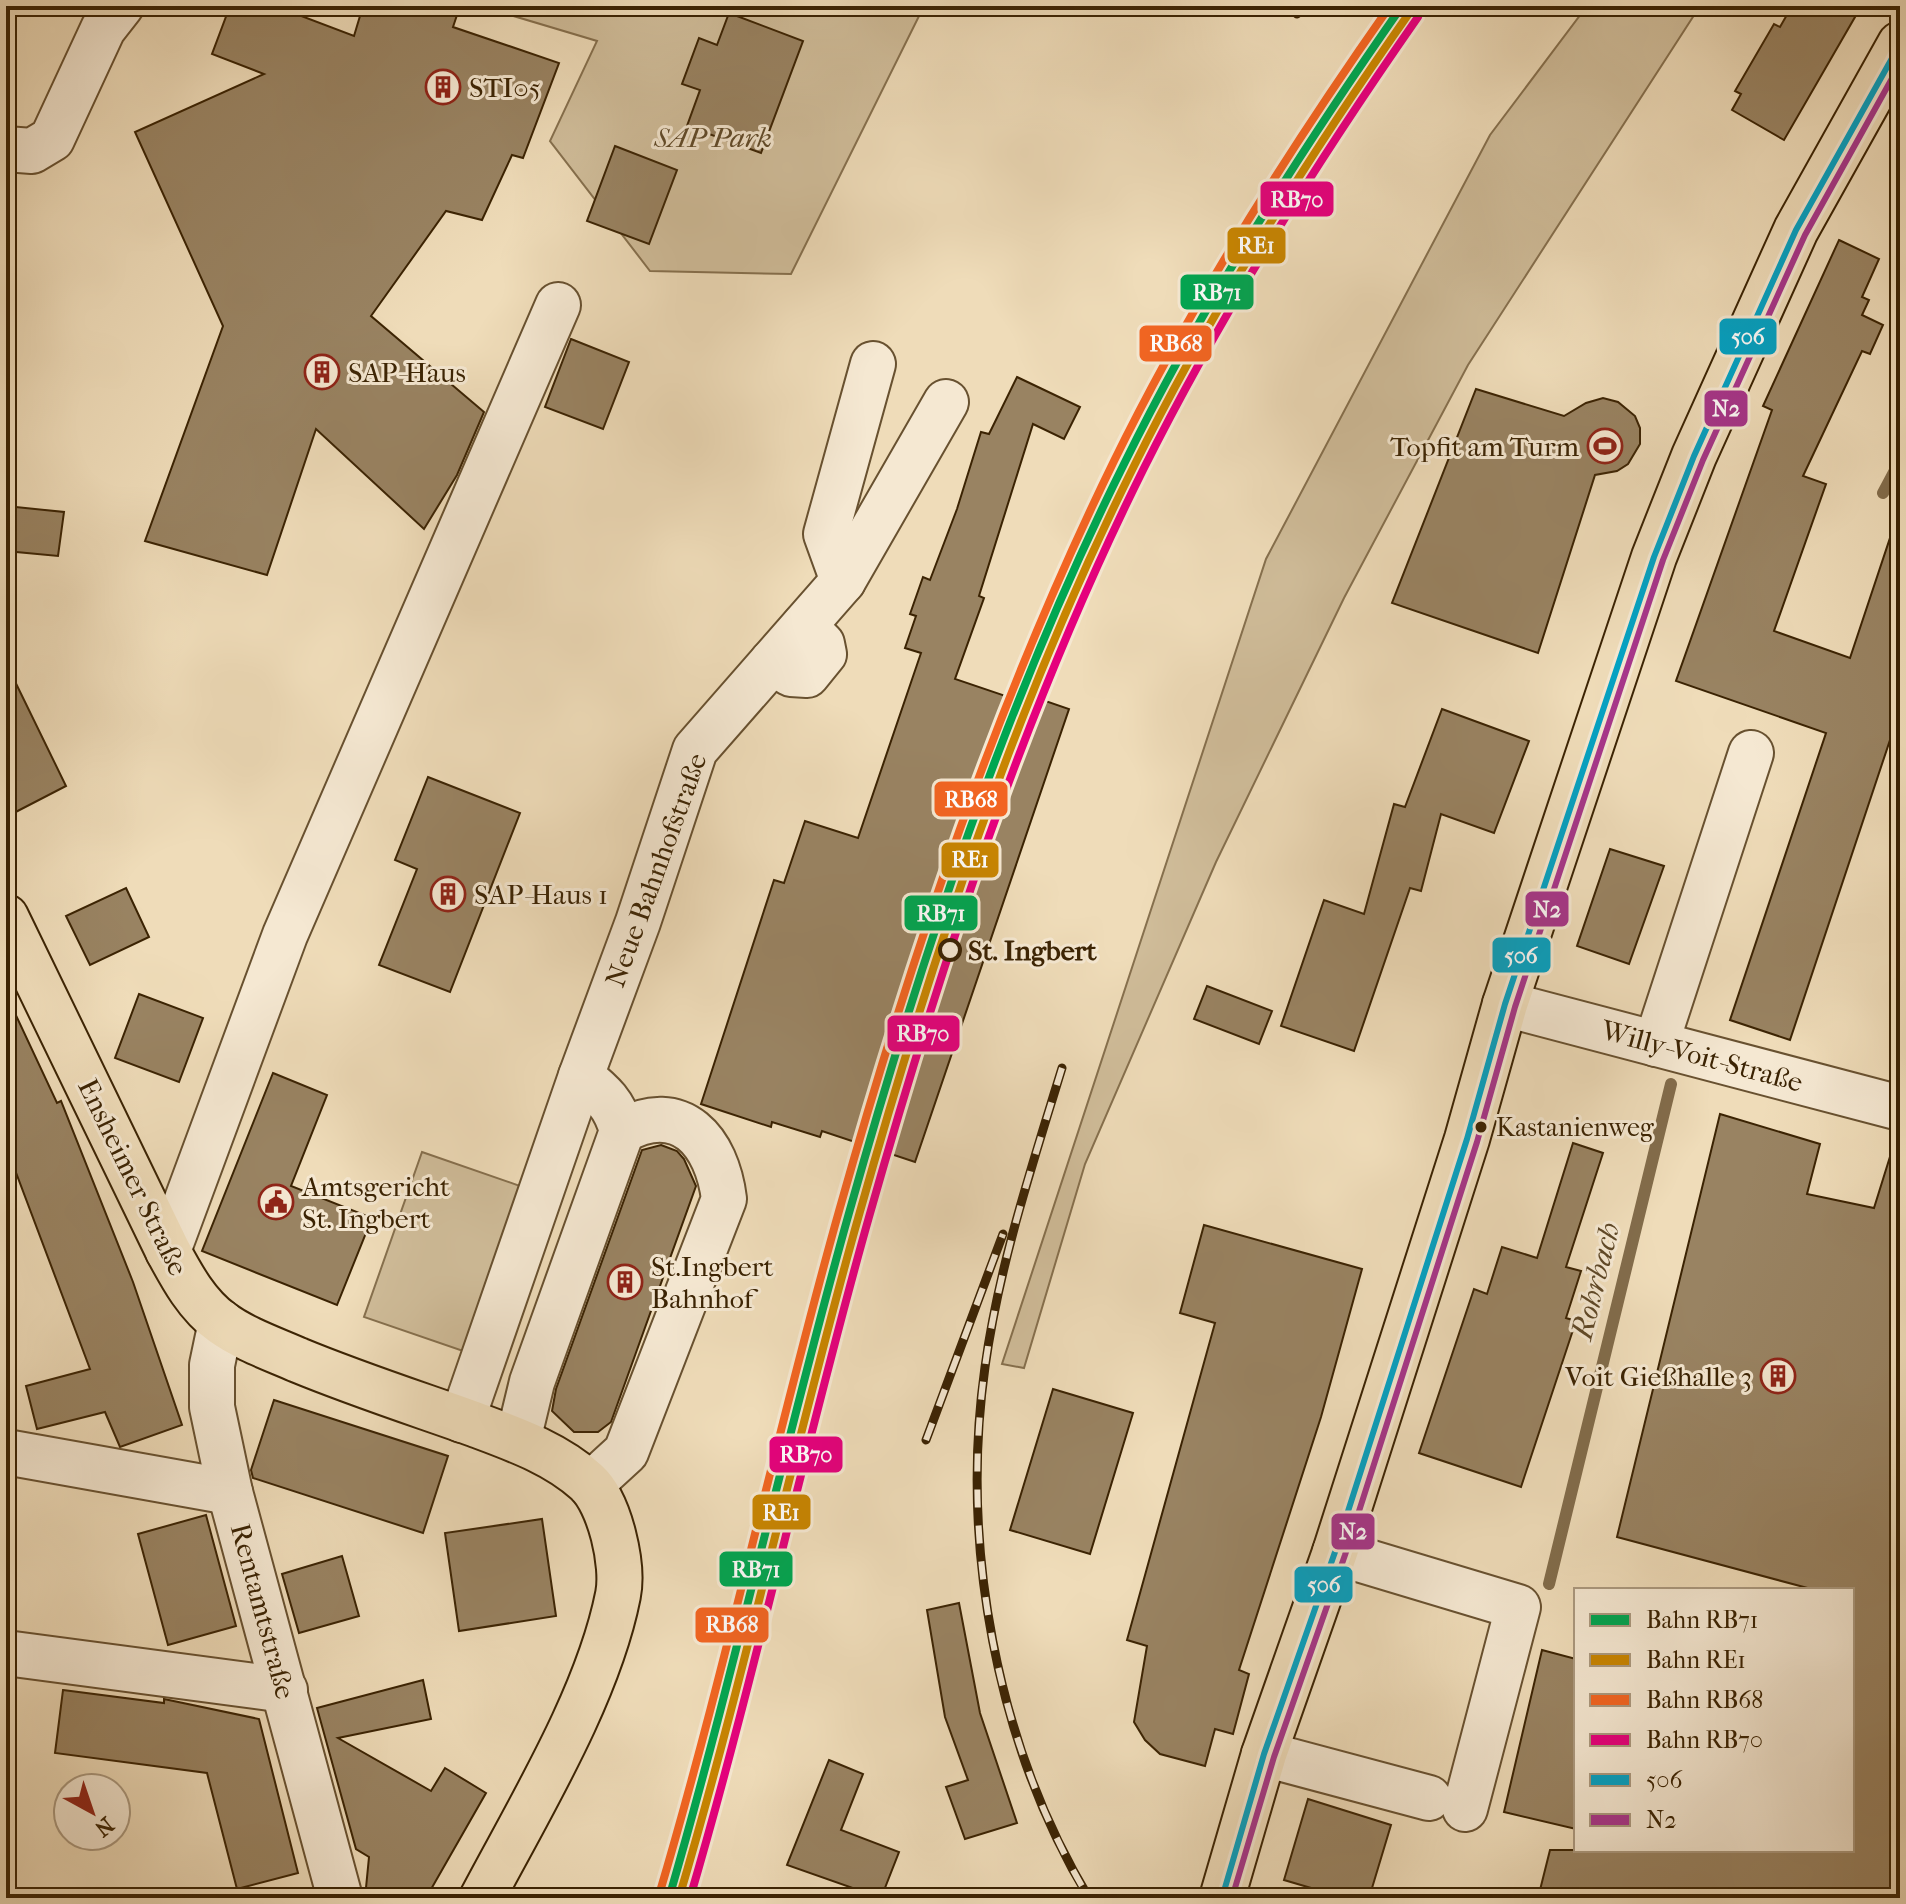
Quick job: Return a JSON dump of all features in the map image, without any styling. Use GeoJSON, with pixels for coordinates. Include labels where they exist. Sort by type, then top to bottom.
{"type":"FeatureCollection","features":[{"type":"Feature","properties":{"kind":"main road"},"geometry":{"type":"LineString","coordinates":[[1222,1898],[1264,1754],[1335,1552],[1467,1139],[1505,1004],[1654,557],[1694,456],[1796,230],[1900,44]]}},
{"type":"Feature","properties":{"kind":"main road","name":"Ensheimer Straße"},"geometry":{"type":"LineString","coordinates":[[6,917],[168,1251],[190,1290],[221,1322],[266,1346],[355,1384],[518,1440],[554,1459],[590,1485]]}},
{"type":"Feature","properties":{"kind":"main road"},"geometry":{"type":"LineString","coordinates":[[482,1898],[581,1704],[605,1643],[619,1593],[621,1558],[590,1485]]}},
{"type":"Feature","properties":{"kind":"street"},"geometry":{"type":"LineString","coordinates":[[6,149],[32,151],[52,139],[103,29],[121,6]]}},
{"type":"Feature","properties":{"kind":"street"},"geometry":{"type":"LineString","coordinates":[[168,1251],[285,935],[558,305]]}},
{"type":"Feature","properties":{"kind":"street"},"geometry":{"type":"LineString","coordinates":[[843,581],[826,534],[873,364]]}},
{"type":"Feature","properties":{"kind":"street","name":"Neue Bahnhofstraße"},"geometry":{"type":"LineString","coordinates":[[462,1420],[581,1076],[638,922],[695,750],[843,581],[946,402]]}},
{"type":"Feature","properties":{"kind":"street"},"geometry":{"type":"LineString","coordinates":[[1656,1044],[1751,753]]}},
{"type":"Feature","properties":{"kind":"street","name":"Willy-Voit-Straße"},"geometry":{"type":"LineString","coordinates":[[1505,1004],[1900,1108]]}},
{"type":"Feature","properties":{"kind":"street"},"geometry":{"type":"LineString","coordinates":[[518,1440],[532,1382],[622,1131],[617,1111],[606,1096],[581,1076]]}},
{"type":"Feature","properties":{"kind":"street"},"geometry":{"type":"LineString","coordinates":[[590,1485],[626,1452],[724,1199],[721,1172],[708,1146],[692,1129],[668,1119],[642,1120],[622,1131]]}},
{"type":"Feature","properties":{"kind":"street","name":"Rentamtstraße"},"geometry":{"type":"LineString","coordinates":[[221,1322],[212,1365],[212,1407],[230,1492],[340,1898]]}},
{"type":"Feature","properties":{"kind":"street"},"geometry":{"type":"LineString","coordinates":[[6,1452],[230,1492]]}},
{"type":"Feature","properties":{"kind":"street"},"geometry":{"type":"LineString","coordinates":[[1264,1754],[1447,1803],[1518,1607],[1335,1552]]}},
{"type":"Feature","properties":{"kind":"street"},"geometry":{"type":"LineString","coordinates":[[6,1653],[285,1690]]}},
{"type":"Feature","properties":{"kind":"green space","name":"SAP Park"},"geometry":{"type":"Polygon","coordinates":[[[492,6],[924,6],[791,274],[650,271],[550,141],[597,41],[490,9],[492,6]]]}},
{"type":"Feature","properties":{"kind":"green space"},"geometry":{"type":"Polygon","coordinates":[[[1587,6],[1700,6],[1468,365],[1344,598],[1216,862],[1085,1164],[1024,1368],[1002,1364],[1266,559],[1490,135],[1587,6]]]}},
{"type":"Feature","properties":{"kind":"green space"},"geometry":{"type":"Polygon","coordinates":[[[422,1152],[523,1187],[466,1352],[364,1317],[422,1152]]]}},
{"type":"Feature","properties":{"kind":"building"},"geometry":{"type":"Polygon","coordinates":[[[230,6],[275,6],[354,36],[363,6],[460,6],[453,27],[559,63],[523,158],[512,155],[482,220],[446,211],[371,316],[484,412],[457,475],[424,529],[316,429],[267,575],[145,541],[223,326],[135,132],[264,74],[212,54],[230,6]]]}},
{"type":"Feature","properties":{"kind":"building"},"geometry":{"type":"Polygon","coordinates":[[[1792,6],[1836,6],[1855,17],[1784,140],[1732,110],[1741,94],[1735,91],[1774,24],[1780,27],[1792,6]]]}},
{"type":"Feature","properties":{"kind":"building"},"geometry":{"type":"Polygon","coordinates":[[[729,13],[803,41],[761,153],[687,126],[700,90],[682,84],[699,38],[717,45],[729,13]]]}},
{"type":"Feature","properties":{"kind":"building"},"geometry":{"type":"Polygon","coordinates":[[[615,146],[677,170],[649,244],[587,221],[615,146]]]}},
{"type":"Feature","properties":{"kind":"building"},"geometry":{"type":"Polygon","coordinates":[[[1839,240],[1879,259],[1862,297],[1869,300],[1862,315],[1883,325],[1870,354],[1862,351],[1803,476],[1826,484],[1774,631],[1850,658],[1894,526],[1900,527],[1900,710],[1790,1040],[1730,1020],[1826,733],[1676,681],[1772,410],[1763,406],[1839,240]]]}},
{"type":"Feature","properties":{"kind":"building"},"geometry":{"type":"Polygon","coordinates":[[[571,339],[629,362],[603,429],[545,407],[571,339]]]}},
{"type":"Feature","properties":{"kind":"building"},"geometry":{"type":"Polygon","coordinates":[[[1017,377],[1080,407],[1064,439],[1033,424],[979,596],[984,598],[955,679],[1029,704],[1031,696],[1069,709],[915,1162],[822,1131],[820,1137],[772,1122],[771,1127],[701,1104],[774,880],[784,883],[805,821],[858,838],[921,653],[905,648],[916,616],[910,614],[923,577],[930,580],[981,432],[989,434],[1017,377]]]}},
{"type":"Feature","properties":{"kind":"building"},"geometry":{"type":"Polygon","coordinates":[[[1476,389],[1564,416],[1586,403],[1603,398],[1618,402],[1635,416],[1640,428],[1640,444],[1628,464],[1617,471],[1595,475],[1538,653],[1392,603],[1476,389]]]}},
{"type":"Feature","properties":{"kind":"building"},"geometry":{"type":"Polygon","coordinates":[[[6,506],[64,512],[58,556],[6,551],[6,506]]]}},
{"type":"Feature","properties":{"kind":"building"},"geometry":{"type":"Polygon","coordinates":[[[6,663],[66,786],[6,817],[6,663]]]}},
{"type":"Feature","properties":{"kind":"building"},"geometry":{"type":"Polygon","coordinates":[[[1442,709],[1529,741],[1494,833],[1441,814],[1421,891],[1410,888],[1354,1051],[1281,1026],[1324,900],[1364,914],[1394,804],[1405,807],[1442,709]]]}},
{"type":"Feature","properties":{"kind":"building","name":"SAP-Haus 1"},"geometry":{"type":"Polygon","coordinates":[[[428,777],[520,813],[450,992],[379,965],[417,869],[395,860],[428,777]]]}},
{"type":"Feature","properties":{"kind":"building"},"geometry":{"type":"Polygon","coordinates":[[[1610,849],[1664,866],[1629,964],[1577,946],[1610,849]]]}},
{"type":"Feature","properties":{"kind":"building"},"geometry":{"type":"Polygon","coordinates":[[[126,888],[149,937],[90,965],[66,916],[126,888]]]}},
{"type":"Feature","properties":{"kind":"building"},"geometry":{"type":"Polygon","coordinates":[[[1207,986],[1272,1011],[1259,1044],[1194,1019],[1207,986]]]}},
{"type":"Feature","properties":{"kind":"building"},"geometry":{"type":"Polygon","coordinates":[[[6,994],[57,1103],[61,1101],[133,1282],[182,1425],[120,1447],[105,1412],[37,1429],[26,1386],[90,1369],[6,1146],[6,994]]]}},
{"type":"Feature","properties":{"kind":"building"},"geometry":{"type":"Polygon","coordinates":[[[139,994],[203,1018],[179,1082],[115,1058],[139,994]]]}},
{"type":"Feature","properties":{"kind":"building","name":"Amtsgericht St. Ingbert"},"geometry":{"type":"Polygon","coordinates":[[[273,1073],[327,1095],[291,1186],[372,1218],[337,1305],[202,1251],[273,1073]]]}},
{"type":"Feature","properties":{"kind":"building","name":"Voit Gießhalle 3"},"geometry":{"type":"Polygon","coordinates":[[[1720,1114],[1820,1144],[1807,1194],[1874,1208],[1893,1147],[1900,1148],[1900,1898],[1538,1898],[1550,1850],[1854,1852],[1854,1588],[1808,1588],[1617,1537],[1720,1114]]]}},
{"type":"Feature","properties":{"kind":"building"},"geometry":{"type":"Polygon","coordinates":[[[1573,1143],[1603,1153],[1566,1267],[1581,1271],[1566,1318],[1576,1321],[1521,1487],[1419,1453],[1474,1289],[1487,1294],[1502,1247],[1537,1258],[1573,1143]]]}},
{"type":"Feature","properties":{"kind":"building","name":"St.Ingbert Bahnhof"},"geometry":{"type":"Polygon","coordinates":[[[661,1145],[677,1151],[684,1159],[696,1186],[611,1422],[598,1432],[574,1432],[552,1411],[556,1389],[642,1150],[661,1145]]]}},
{"type":"Feature","properties":{"kind":"building"},"geometry":{"type":"Polygon","coordinates":[[[1204,1225],[1362,1269],[1321,1417],[1239,1670],[1249,1674],[1233,1734],[1215,1729],[1205,1766],[1160,1754],[1145,1740],[1134,1722],[1147,1646],[1127,1640],[1215,1323],[1180,1313],[1204,1225]]]}},
{"type":"Feature","properties":{"kind":"building"},"geometry":{"type":"Polygon","coordinates":[[[1053,1389],[1133,1413],[1090,1554],[1010,1530],[1053,1389]]]}},
{"type":"Feature","properties":{"kind":"building"},"geometry":{"type":"Polygon","coordinates":[[[274,1400],[448,1456],[423,1533],[253,1478],[251,1470],[274,1400]]]}},
{"type":"Feature","properties":{"kind":"building"},"geometry":{"type":"Polygon","coordinates":[[[206,1515],[236,1626],[168,1645],[138,1534],[206,1515]]]}},
{"type":"Feature","properties":{"kind":"building"},"geometry":{"type":"Polygon","coordinates":[[[542,1519],[556,1616],[459,1631],[445,1533],[542,1519]]]}},
{"type":"Feature","properties":{"kind":"building"},"geometry":{"type":"Polygon","coordinates":[[[342,1556],[359,1616],[299,1633],[282,1574],[342,1556]]]}},
{"type":"Feature","properties":{"kind":"building"},"geometry":{"type":"Polygon","coordinates":[[[959,1603],[980,1713],[1017,1823],[965,1839],[946,1787],[968,1780],[945,1717],[927,1610],[959,1603]]]}},
{"type":"Feature","properties":{"kind":"building"},"geometry":{"type":"Polygon","coordinates":[[[1542,1650],[1574,1658],[1574,1829],[1504,1812],[1542,1650]]]}},
{"type":"Feature","properties":{"kind":"building"},"geometry":{"type":"Polygon","coordinates":[[[423,1680],[431,1719],[338,1738],[431,1791],[445,1768],[486,1793],[426,1898],[365,1898],[369,1857],[356,1849],[317,1708],[423,1680]]]}},
{"type":"Feature","properties":{"kind":"building"},"geometry":{"type":"Polygon","coordinates":[[[63,1690],[164,1703],[164,1699],[259,1719],[298,1873],[237,1889],[207,1773],[55,1753],[63,1690]]]}},
{"type":"Feature","properties":{"kind":"building"},"geometry":{"type":"Polygon","coordinates":[[[829,1760],[863,1774],[841,1830],[899,1852],[881,1898],[787,1865],[829,1760]]]}},
{"type":"Feature","properties":{"kind":"building"},"geometry":{"type":"Polygon","coordinates":[[[1308,1799],[1391,1825],[1369,1898],[1345,1898],[1284,1880],[1308,1799]]]}},
{"type":"Feature","properties":{"kind":"waterway","name":"Rohrbach"},"geometry":{"type":"LineString","coordinates":[[1883,493],[1900,461]]}},
{"type":"Feature","properties":{"kind":"waterway","name":"Rohrbach"},"geometry":{"type":"LineString","coordinates":[[1549,1584],[1671,1084]]}},
{"type":"Feature","properties":{"kind":"railway"},"geometry":{"type":"LineString","coordinates":[[1297,14],[1304,6]]}},
{"type":"Feature","properties":{"kind":"railway"},"geometry":{"type":"LineString","coordinates":[[1062,1068],[1018,1216],[991,1329],[978,1434],[978,1503],[982,1572],[993,1641],[1009,1709],[1030,1775],[1057,1838],[1089,1898]]}},
{"type":"Feature","properties":{"kind":"railway"},"geometry":{"type":"LineString","coordinates":[[926,1440],[1003,1234]]}},
{"type":"Feature","properties":{"kind":"rail line","name":"RB68"},"geometry":{"type":"LineString","coordinates":[[659,1895],[839,1211],[927,925],[995,736],[1072,551],[1144,402],[1243,228],[1390,6]]}},
{"type":"Feature","properties":{"kind":"rail line","name":"RB71"},"geometry":{"type":"LineString","coordinates":[[669,1898],[826,1298],[877,1117],[937,926],[1004,737],[1082,552],[1155,402],[1220,286],[1290,172],[1402,6]]}},
{"type":"Feature","properties":{"kind":"rail line","name":"RE1"},"geometry":{"type":"LineString","coordinates":[[679,1898],[836,1300],[887,1119],[946,929],[1014,740],[1091,556],[1196,348],[1299,177],[1410,12]]}},
{"type":"Feature","properties":{"kind":"rail line","name":"RB70"},"geometry":{"type":"LineString","coordinates":[[690,1898],[869,1217],[956,932],[1023,744],[1100,560],[1173,411],[1272,239],[1418,17]]}},
{"type":"Feature","properties":{"kind":"transit line","name":"506"},"geometry":{"type":"LineString","coordinates":[[1222,1898],[1264,1754],[1335,1552],[1467,1139],[1505,1004],[1654,557],[1694,456],[1796,230],[1900,44]]}},
{"type":"Feature","properties":{"kind":"transit line","name":"N2"},"geometry":{"type":"LineString","coordinates":[[1232,1898],[1274,1757],[1345,1555],[1477,1142],[1515,1007],[1663,560],[1703,460],[1805,235],[1900,64]]}},
{"type":"Feature","properties":{"kind":"place","name":"STI05"},"geometry":{"type":"Point","coordinates":[443,87]}},
{"type":"Feature","properties":{"kind":"place","name":"SAP-Haus"},"geometry":{"type":"Point","coordinates":[322,372]}},
{"type":"Feature","properties":{"kind":"place","name":"Topfit am Turm"},"geometry":{"type":"Point","coordinates":[1605,446]}},
{"type":"Feature","properties":{"kind":"place","name":"SAP-Haus 1"},"geometry":{"type":"Point","coordinates":[448,894]}},
{"type":"Feature","properties":{"kind":"place","name":"St. Ingbert"},"geometry":{"type":"Point","coordinates":[950,950]}},
{"type":"Feature","properties":{"kind":"place","name":"Kastanienweg"},"geometry":{"type":"Point","coordinates":[1481,1127]}},
{"type":"Feature","properties":{"kind":"place","name":"Amtsgericht St. Ingbert"},"geometry":{"type":"Point","coordinates":[276,1202]}},
{"type":"Feature","properties":{"kind":"place","name":"St.Ingbert Bahnhof"},"geometry":{"type":"Point","coordinates":[625,1282]}},
{"type":"Feature","properties":{"kind":"place","name":"Voit Gießhalle 3"},"geometry":{"type":"Point","coordinates":[1778,1376]}}]}
